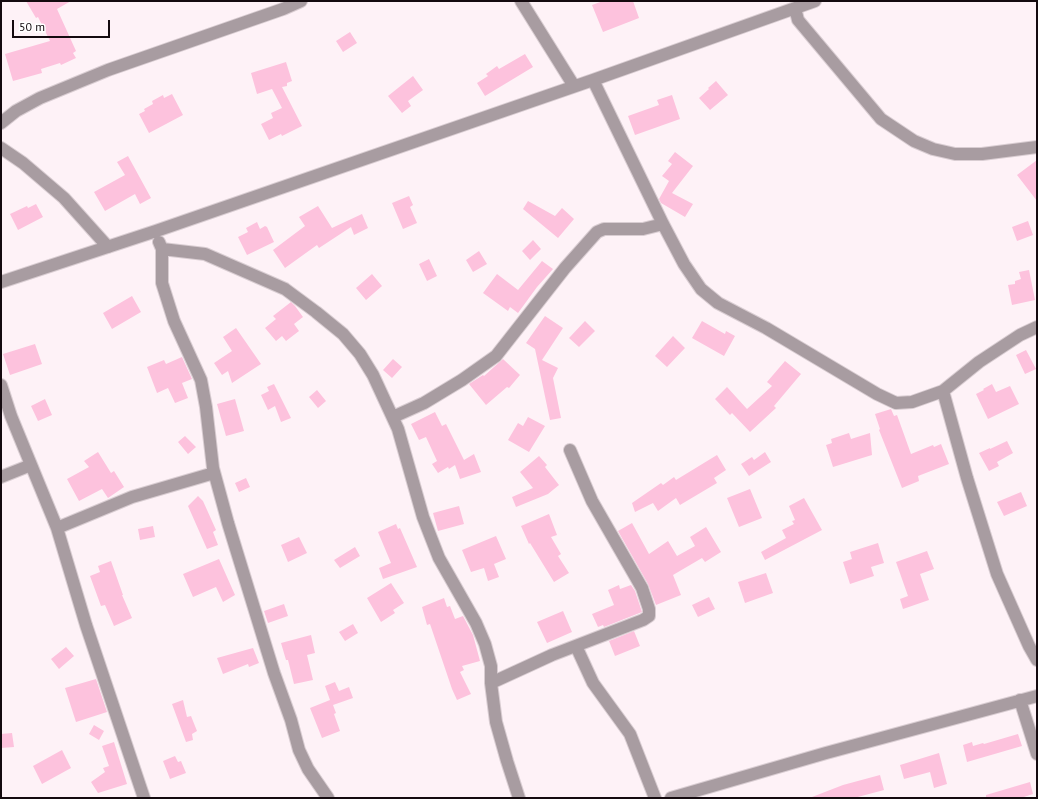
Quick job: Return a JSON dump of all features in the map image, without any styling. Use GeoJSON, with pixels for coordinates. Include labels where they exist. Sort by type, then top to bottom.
{"type":"FeatureCollection","features":[{"type":"Feature","properties":{"kind":"street"},"geometry":{"type":"LineString","coordinates":[[1,122],[16,111],[40,98],[108,70],[283,9],[301,1]]}},
{"type":"Feature","properties":{"kind":"street"},"geometry":{"type":"LineString","coordinates":[[521,1],[574,86]]}},
{"type":"Feature","properties":{"kind":"street"},"geometry":{"type":"LineString","coordinates":[[1,282],[156,232],[815,1]]}},
{"type":"Feature","properties":{"kind":"street"},"geometry":{"type":"LineString","coordinates":[[795,8],[798,20],[881,119],[914,140],[933,149],[955,154],[982,154],[1037,147]]}},
{"type":"Feature","properties":{"kind":"street"},"geometry":{"type":"LineString","coordinates":[[593,80],[663,224],[684,264],[701,289],[718,303],[877,394],[896,403],[912,402],[943,391],[979,362],[1020,335],[1037,327]]}},
{"type":"Feature","properties":{"kind":"street"},"geometry":{"type":"LineString","coordinates":[[1,148],[23,163],[64,198],[108,247]]}},
{"type":"Feature","properties":{"kind":"street"},"geometry":{"type":"LineString","coordinates":[[393,417],[424,403],[462,380],[496,356],[565,268],[597,232],[604,229],[643,229],[663,224]]}},
{"type":"Feature","properties":{"kind":"street"},"geometry":{"type":"LineString","coordinates":[[156,232],[162,249],[162,283],[174,321],[201,380],[206,407],[214,473],[228,523],[274,673],[291,720],[299,750],[308,769],[328,798]]}},
{"type":"Feature","properties":{"kind":"street"},"geometry":{"type":"LineString","coordinates":[[162,249],[205,254],[285,289],[342,334],[360,354],[373,375],[398,429],[423,517],[439,558],[476,623],[485,644],[491,666],[491,682],[496,722],[506,761],[519,798]]}},
{"type":"Feature","properties":{"kind":"street"},"geometry":{"type":"LineString","coordinates":[[1,385],[11,416],[57,528],[86,625],[144,798]]}},
{"type":"Feature","properties":{"kind":"street"},"geometry":{"type":"LineString","coordinates":[[943,391],[967,478],[997,574],[1029,646],[1037,660]]}},
{"type":"Feature","properties":{"kind":"street"},"geometry":{"type":"LineString","coordinates":[[491,682],[576,646],[644,620],[649,616],[649,609],[642,588],[592,501],[570,450]]}},
{"type":"Feature","properties":{"kind":"street"},"geometry":{"type":"LineString","coordinates":[[1,478],[31,465]]}},
{"type":"Feature","properties":{"kind":"street"},"geometry":{"type":"LineString","coordinates":[[57,528],[132,497],[214,473]]}},
{"type":"Feature","properties":{"kind":"street"},"geometry":{"type":"LineString","coordinates":[[576,646],[593,683],[630,734],[655,798]]}},
{"type":"Feature","properties":{"kind":"street"},"geometry":{"type":"LineString","coordinates":[[671,798],[693,795],[826,753],[1037,696]]}},
{"type":"Feature","properties":{"kind":"street"},"geometry":{"type":"LineString","coordinates":[[1020,700],[1037,754]]}},
{"type":"Feature","properties":{"kind":"building"},"geometry":{"type":"Polygon","coordinates":[[[26,1],[71,1],[57,9],[76,51],[73,53],[76,58],[61,65],[60,63],[41,69],[42,73],[13,81],[5,54],[50,41],[38,17],[36,18],[26,1]]]}},
{"type":"Feature","properties":{"kind":"building"},"geometry":{"type":"Polygon","coordinates":[[[603,1],[633,1],[639,18],[603,32],[592,5],[603,1]]]}},
{"type":"Feature","properties":{"kind":"building"},"geometry":{"type":"Polygon","coordinates":[[[350,32],[357,43],[343,52],[336,41],[350,32]]]}},
{"type":"Feature","properties":{"kind":"building"},"geometry":{"type":"Polygon","coordinates":[[[525,54],[533,67],[485,96],[477,83],[488,76],[486,74],[497,66],[499,69],[525,54]]]}},
{"type":"Feature","properties":{"kind":"building"},"geometry":{"type":"Polygon","coordinates":[[[286,62],[292,81],[287,83],[287,86],[282,87],[302,126],[282,136],[281,134],[269,140],[261,124],[273,118],[271,113],[282,108],[272,89],[257,94],[251,73],[286,62]]]}},
{"type":"Feature","properties":{"kind":"building"},"geometry":{"type":"Polygon","coordinates":[[[413,76],[423,90],[408,101],[411,106],[402,113],[388,96],[413,76]]]}},
{"type":"Feature","properties":{"kind":"building"},"geometry":{"type":"Polygon","coordinates":[[[716,81],[728,95],[710,110],[699,98],[716,81]]]}},
{"type":"Feature","properties":{"kind":"building"},"geometry":{"type":"Polygon","coordinates":[[[172,94],[183,115],[149,133],[139,114],[153,104],[152,101],[163,95],[164,98],[172,94]]]}},
{"type":"Feature","properties":{"kind":"building"},"geometry":{"type":"Polygon","coordinates":[[[672,95],[680,119],[635,135],[628,116],[659,105],[657,100],[672,95]]]}},
{"type":"Feature","properties":{"kind":"building"},"geometry":{"type":"Polygon","coordinates":[[[675,152],[693,166],[672,193],[693,204],[685,217],[661,203],[659,199],[669,181],[662,176],[672,164],[668,161],[675,152]]]}},
{"type":"Feature","properties":{"kind":"building"},"geometry":{"type":"Polygon","coordinates":[[[128,156],[151,198],[140,204],[135,194],[105,211],[94,192],[125,175],[117,162],[128,156]]]}},
{"type":"Feature","properties":{"kind":"building"},"geometry":{"type":"Polygon","coordinates":[[[1037,160],[1037,201],[1017,175],[1037,160]]]}},
{"type":"Feature","properties":{"kind":"building"},"geometry":{"type":"Polygon","coordinates":[[[409,196],[413,205],[410,207],[417,223],[403,229],[392,203],[409,196]]]}},
{"type":"Feature","properties":{"kind":"building"},"geometry":{"type":"Polygon","coordinates":[[[528,201],[555,216],[562,208],[574,219],[558,238],[523,209],[528,201]]]}},
{"type":"Feature","properties":{"kind":"building"},"geometry":{"type":"Polygon","coordinates":[[[36,204],[43,217],[18,230],[10,214],[27,206],[28,208],[36,204]]]}},
{"type":"Feature","properties":{"kind":"building"},"geometry":{"type":"Polygon","coordinates":[[[318,206],[332,228],[362,214],[368,228],[354,235],[351,227],[319,248],[317,245],[285,268],[273,250],[305,226],[299,217],[318,206]]]}},
{"type":"Feature","properties":{"kind":"building"},"geometry":{"type":"Polygon","coordinates":[[[1028,221],[1033,235],[1017,241],[1012,227],[1028,221]]]}},
{"type":"Feature","properties":{"kind":"building"},"geometry":{"type":"Polygon","coordinates":[[[257,222],[260,229],[265,226],[267,227],[274,242],[247,255],[238,237],[248,232],[246,228],[257,222]]]}},
{"type":"Feature","properties":{"kind":"building"},"geometry":{"type":"Polygon","coordinates":[[[533,240],[541,249],[530,260],[522,251],[533,240]]]}},
{"type":"Feature","properties":{"kind":"building"},"geometry":{"type":"Polygon","coordinates":[[[479,251],[487,264],[473,272],[466,260],[479,251]]]}},
{"type":"Feature","properties":{"kind":"building"},"geometry":{"type":"Polygon","coordinates":[[[429,259],[437,276],[427,281],[419,264],[429,259]]]}},
{"type":"Feature","properties":{"kind":"building"},"geometry":{"type":"Polygon","coordinates":[[[542,261],[553,269],[537,287],[518,313],[510,307],[508,311],[483,293],[497,274],[518,290],[542,261]]]}},
{"type":"Feature","properties":{"kind":"building"},"geometry":{"type":"Polygon","coordinates":[[[1029,270],[1035,300],[1012,305],[1008,285],[1015,284],[1015,281],[1021,279],[1019,272],[1029,270]]]}},
{"type":"Feature","properties":{"kind":"building"},"geometry":{"type":"Polygon","coordinates":[[[372,274],[382,286],[366,300],[356,288],[372,274]]]}},
{"type":"Feature","properties":{"kind":"building"},"geometry":{"type":"Polygon","coordinates":[[[132,296],[141,312],[112,329],[103,313],[132,296]]]}},
{"type":"Feature","properties":{"kind":"building"},"geometry":{"type":"Polygon","coordinates":[[[291,302],[303,317],[294,324],[299,331],[286,341],[282,336],[276,341],[265,328],[276,319],[273,316],[291,302]]]}},
{"type":"Feature","properties":{"kind":"building"},"geometry":{"type":"Polygon","coordinates":[[[545,316],[563,328],[542,360],[558,368],[553,378],[561,418],[550,420],[535,349],[526,343],[545,316]]]}},
{"type":"Feature","properties":{"kind":"building"},"geometry":{"type":"Polygon","coordinates":[[[585,321],[595,331],[579,347],[569,338],[585,321]]]}},
{"type":"Feature","properties":{"kind":"building"},"geometry":{"type":"Polygon","coordinates":[[[702,321],[725,334],[726,331],[735,336],[724,356],[692,338],[702,321]]]}},
{"type":"Feature","properties":{"kind":"building"},"geometry":{"type":"Polygon","coordinates":[[[236,328],[261,364],[232,383],[228,371],[222,375],[214,363],[232,351],[223,337],[236,328]]]}},
{"type":"Feature","properties":{"kind":"building"},"geometry":{"type":"Polygon","coordinates":[[[673,336],[685,348],[667,367],[655,356],[673,336]]]}},
{"type":"Feature","properties":{"kind":"building"},"geometry":{"type":"Polygon","coordinates":[[[35,344],[42,364],[10,375],[3,354],[35,344]]]}},
{"type":"Feature","properties":{"kind":"building"},"geometry":{"type":"Polygon","coordinates":[[[1026,350],[1036,369],[1025,374],[1016,355],[1026,350]]]}},
{"type":"Feature","properties":{"kind":"building"},"geometry":{"type":"Polygon","coordinates":[[[182,357],[192,379],[182,383],[188,398],[175,403],[168,388],[157,393],[147,367],[164,360],[166,364],[182,357]]]}},
{"type":"Feature","properties":{"kind":"building"},"geometry":{"type":"Polygon","coordinates":[[[393,359],[402,367],[392,378],[383,370],[393,359]]]}},
{"type":"Feature","properties":{"kind":"building"},"geometry":{"type":"Polygon","coordinates":[[[503,359],[520,375],[509,388],[507,387],[486,405],[469,384],[483,375],[484,376],[503,359]]]}},
{"type":"Feature","properties":{"kind":"building"},"geometry":{"type":"Polygon","coordinates":[[[785,361],[801,374],[774,406],[776,408],[750,432],[732,413],[730,415],[715,399],[727,387],[747,409],[772,386],[767,382],[785,361]]]}},
{"type":"Feature","properties":{"kind":"building"},"geometry":{"type":"Polygon","coordinates":[[[274,384],[291,418],[281,422],[275,406],[268,410],[261,395],[269,391],[267,387],[274,384]]]}},
{"type":"Feature","properties":{"kind":"building"},"geometry":{"type":"Polygon","coordinates":[[[992,384],[996,392],[1010,386],[1019,404],[988,419],[976,394],[992,384]]]}},
{"type":"Feature","properties":{"kind":"building"},"geometry":{"type":"Polygon","coordinates":[[[317,390],[326,401],[318,408],[309,397],[317,390]]]}},
{"type":"Feature","properties":{"kind":"building"},"geometry":{"type":"Polygon","coordinates":[[[45,399],[52,415],[38,421],[31,406],[45,399]]]}},
{"type":"Feature","properties":{"kind":"building"},"geometry":{"type":"Polygon","coordinates":[[[235,399],[244,431],[226,436],[217,404],[235,399]]]}},
{"type":"Feature","properties":{"kind":"building"},"geometry":{"type":"Polygon","coordinates":[[[891,409],[894,416],[897,415],[911,454],[933,445],[934,447],[941,444],[949,464],[918,476],[919,481],[902,488],[879,430],[880,429],[875,414],[891,409]]]}},
{"type":"Feature","properties":{"kind":"building"},"geometry":{"type":"Polygon","coordinates":[[[435,412],[442,426],[446,424],[464,460],[474,454],[481,472],[460,479],[455,465],[438,473],[432,464],[437,461],[426,437],[419,440],[411,424],[435,412]]]}},
{"type":"Feature","properties":{"kind":"building"},"geometry":{"type":"Polygon","coordinates":[[[528,417],[545,426],[529,452],[508,440],[518,423],[523,426],[528,417]]]}},
{"type":"Feature","properties":{"kind":"building"},"geometry":{"type":"Polygon","coordinates":[[[849,433],[851,439],[870,433],[872,455],[833,467],[826,445],[832,443],[831,439],[849,433]]]}},
{"type":"Feature","properties":{"kind":"building"},"geometry":{"type":"Polygon","coordinates":[[[185,436],[196,447],[188,454],[178,442],[185,436]]]}},
{"type":"Feature","properties":{"kind":"building"},"geometry":{"type":"Polygon","coordinates":[[[1007,441],[1013,453],[997,462],[999,466],[989,471],[979,453],[1007,441]]]}},
{"type":"Feature","properties":{"kind":"building"},"geometry":{"type":"Polygon","coordinates":[[[98,452],[111,473],[114,471],[124,487],[108,498],[102,489],[79,501],[67,479],[89,467],[84,461],[98,452]]]}},
{"type":"Feature","properties":{"kind":"building"},"geometry":{"type":"Polygon","coordinates":[[[765,452],[771,462],[749,476],[741,464],[752,457],[754,460],[765,452]]]}},
{"type":"Feature","properties":{"kind":"building"},"geometry":{"type":"Polygon","coordinates":[[[717,455],[726,470],[714,478],[717,483],[680,505],[676,498],[658,511],[653,503],[635,512],[632,503],[661,483],[663,485],[674,477],[676,480],[717,455]]]}},
{"type":"Feature","properties":{"kind":"building"},"geometry":{"type":"Polygon","coordinates":[[[539,456],[547,465],[545,467],[559,485],[548,494],[516,507],[512,497],[533,488],[520,472],[539,456]]]}},
{"type":"Feature","properties":{"kind":"building"},"geometry":{"type":"Polygon","coordinates":[[[246,478],[250,487],[239,492],[235,483],[246,478]]]}},
{"type":"Feature","properties":{"kind":"building"},"geometry":{"type":"Polygon","coordinates":[[[750,489],[762,518],[739,527],[727,498],[750,489]]]}},
{"type":"Feature","properties":{"kind":"building"},"geometry":{"type":"Polygon","coordinates":[[[1021,492],[1027,506],[1004,516],[997,502],[1021,492]]]}},
{"type":"Feature","properties":{"kind":"building"},"geometry":{"type":"Polygon","coordinates":[[[198,496],[203,501],[216,530],[213,532],[218,545],[207,549],[188,506],[198,496]]]}},
{"type":"Feature","properties":{"kind":"building"},"geometry":{"type":"Polygon","coordinates":[[[804,498],[822,530],[765,560],[761,552],[786,538],[782,530],[794,524],[792,521],[795,520],[789,506],[804,498]]]}},
{"type":"Feature","properties":{"kind":"building"},"geometry":{"type":"Polygon","coordinates":[[[459,506],[464,524],[438,531],[433,513],[459,506]]]}},
{"type":"Feature","properties":{"kind":"building"},"geometry":{"type":"Polygon","coordinates":[[[549,514],[557,535],[551,537],[561,554],[558,556],[569,573],[554,582],[530,543],[529,544],[521,526],[549,514]]]}},
{"type":"Feature","properties":{"kind":"building"},"geometry":{"type":"Polygon","coordinates":[[[632,523],[649,554],[668,541],[677,556],[695,546],[690,537],[706,527],[721,552],[705,562],[702,558],[673,575],[681,595],[656,605],[648,584],[618,531],[632,523]]]}},
{"type":"Feature","properties":{"kind":"building"},"geometry":{"type":"Polygon","coordinates":[[[396,524],[398,529],[400,528],[417,567],[383,579],[379,568],[391,563],[378,532],[396,524]]]}},
{"type":"Feature","properties":{"kind":"building"},"geometry":{"type":"Polygon","coordinates":[[[153,526],[155,537],[140,540],[138,529],[153,526]]]}},
{"type":"Feature","properties":{"kind":"building"},"geometry":{"type":"Polygon","coordinates":[[[496,536],[506,559],[494,564],[499,577],[488,581],[484,568],[471,572],[462,550],[496,536]]]}},
{"type":"Feature","properties":{"kind":"building"},"geometry":{"type":"Polygon","coordinates":[[[299,537],[307,553],[288,562],[281,545],[299,537]]]}},
{"type":"Feature","properties":{"kind":"building"},"geometry":{"type":"Polygon","coordinates":[[[878,543],[884,563],[871,567],[874,576],[850,584],[843,562],[852,559],[850,552],[878,543]]]}},
{"type":"Feature","properties":{"kind":"building"},"geometry":{"type":"Polygon","coordinates":[[[355,547],[360,556],[340,568],[334,560],[355,547]]]}},
{"type":"Feature","properties":{"kind":"building"},"geometry":{"type":"Polygon","coordinates":[[[927,551],[934,569],[920,574],[929,600],[903,609],[900,599],[908,596],[896,562],[927,551]]]}},
{"type":"Feature","properties":{"kind":"building"},"geometry":{"type":"Polygon","coordinates":[[[219,559],[235,595],[223,602],[216,587],[193,597],[183,574],[219,559]]]}},
{"type":"Feature","properties":{"kind":"building"},"geometry":{"type":"Polygon","coordinates":[[[111,561],[122,595],[132,618],[114,626],[105,605],[101,606],[90,576],[100,572],[98,566],[111,561]]]}},
{"type":"Feature","properties":{"kind":"building"},"geometry":{"type":"Polygon","coordinates":[[[766,573],[773,593],[745,603],[738,582],[766,573]]]}},
{"type":"Feature","properties":{"kind":"building"},"geometry":{"type":"Polygon","coordinates":[[[391,583],[404,603],[393,610],[395,613],[381,622],[367,598],[391,583]]]}},
{"type":"Feature","properties":{"kind":"building"},"geometry":{"type":"Polygon","coordinates":[[[619,585],[620,589],[631,585],[635,591],[642,612],[604,627],[603,625],[598,627],[592,614],[614,605],[608,590],[619,585]]]}},
{"type":"Feature","properties":{"kind":"building"},"geometry":{"type":"Polygon","coordinates":[[[709,597],[715,609],[698,617],[692,605],[709,597]]]}},
{"type":"Feature","properties":{"kind":"building"},"geometry":{"type":"Polygon","coordinates":[[[444,598],[447,607],[450,606],[455,619],[463,616],[473,635],[480,661],[462,666],[464,670],[460,672],[471,694],[457,700],[430,624],[427,625],[422,607],[444,598]]]}},
{"type":"Feature","properties":{"kind":"building"},"geometry":{"type":"Polygon","coordinates":[[[284,604],[288,616],[268,623],[264,611],[284,604]]]}},
{"type":"Feature","properties":{"kind":"building"},"geometry":{"type":"Polygon","coordinates":[[[563,611],[572,632],[547,643],[537,622],[563,611]]]}},
{"type":"Feature","properties":{"kind":"building"},"geometry":{"type":"Polygon","coordinates":[[[353,624],[358,633],[345,641],[339,632],[353,624]]]}},
{"type":"Feature","properties":{"kind":"building"},"geometry":{"type":"Polygon","coordinates":[[[634,631],[640,646],[615,656],[609,641],[634,631]]]}},
{"type":"Feature","properties":{"kind":"building"},"geometry":{"type":"Polygon","coordinates":[[[311,635],[315,653],[307,655],[313,680],[294,684],[288,660],[286,660],[281,643],[311,635]]]}},
{"type":"Feature","properties":{"kind":"building"},"geometry":{"type":"Polygon","coordinates":[[[66,647],[74,656],[59,669],[51,659],[66,647]]]}},
{"type":"Feature","properties":{"kind":"building"},"geometry":{"type":"Polygon","coordinates":[[[253,648],[259,663],[249,667],[248,664],[223,674],[217,658],[253,648]]]}},
{"type":"Feature","properties":{"kind":"building"},"geometry":{"type":"Polygon","coordinates":[[[96,679],[107,712],[76,722],[65,688],[96,679]]]}},
{"type":"Feature","properties":{"kind":"building"},"geometry":{"type":"Polygon","coordinates":[[[335,682],[339,691],[349,687],[353,698],[333,705],[336,713],[334,714],[340,731],[322,738],[310,708],[330,700],[325,686],[335,682]]]}},
{"type":"Feature","properties":{"kind":"building"},"geometry":{"type":"Polygon","coordinates":[[[183,700],[187,717],[191,716],[197,731],[192,734],[193,740],[186,742],[172,704],[183,700]]]}},
{"type":"Feature","properties":{"kind":"building"},"geometry":{"type":"Polygon","coordinates":[[[94,725],[104,731],[99,740],[89,734],[94,725]]]}},
{"type":"Feature","properties":{"kind":"building"},"geometry":{"type":"Polygon","coordinates":[[[12,733],[14,747],[1,748],[1,734],[12,733]]]}},
{"type":"Feature","properties":{"kind":"building"},"geometry":{"type":"Polygon","coordinates":[[[1018,734],[1022,746],[967,762],[963,745],[972,742],[973,746],[984,744],[1018,734]]]}},
{"type":"Feature","properties":{"kind":"building"},"geometry":{"type":"Polygon","coordinates":[[[114,742],[127,784],[98,793],[91,782],[105,772],[103,768],[109,766],[102,746],[114,742]]]}},
{"type":"Feature","properties":{"kind":"building"},"geometry":{"type":"Polygon","coordinates":[[[62,750],[71,768],[42,784],[33,766],[62,750]]]}},
{"type":"Feature","properties":{"kind":"building"},"geometry":{"type":"Polygon","coordinates":[[[939,753],[947,784],[934,788],[930,772],[904,779],[900,765],[939,753]]]}},
{"type":"Feature","properties":{"kind":"building"},"geometry":{"type":"Polygon","coordinates":[[[175,756],[178,762],[181,761],[186,773],[170,779],[163,761],[175,756]]]}},
{"type":"Feature","properties":{"kind":"building"},"geometry":{"type":"Polygon","coordinates":[[[880,775],[884,790],[854,798],[812,798],[843,785],[880,775]]]}},
{"type":"Feature","properties":{"kind":"building"},"geometry":{"type":"Polygon","coordinates":[[[1030,782],[1033,794],[1021,798],[986,798],[986,795],[1030,782]]]}}]}
